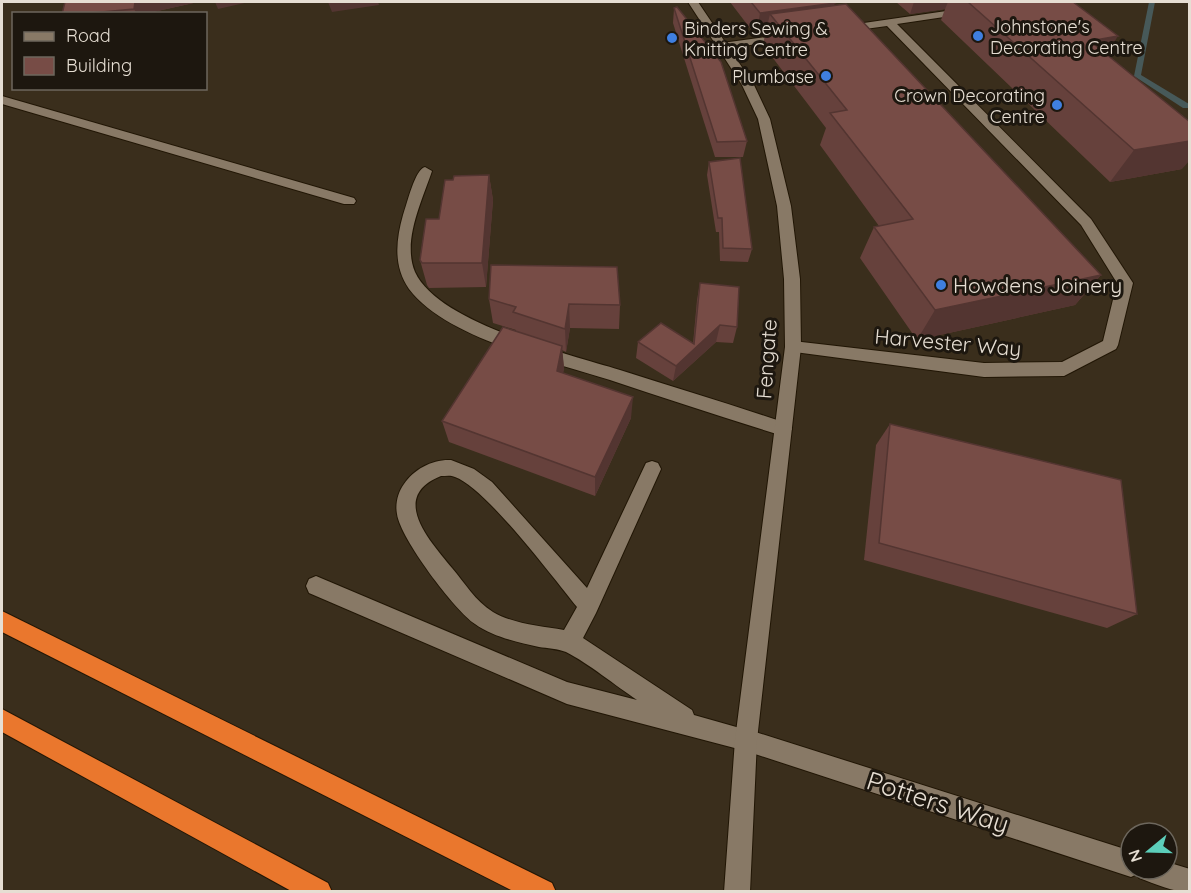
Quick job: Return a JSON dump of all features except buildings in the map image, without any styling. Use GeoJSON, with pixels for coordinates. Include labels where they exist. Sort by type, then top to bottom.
{"type":"FeatureCollection","features":[{"type":"Feature","properties":{"kind":"highway"},"geometry":{"type":"LineString","coordinates":[[2,621],[543,891]]}},
{"type":"Feature","properties":{"kind":"highway"},"geometry":{"type":"LineString","coordinates":[[2,720],[319,891]]}},
{"type":"Feature","properties":{"kind":"street","name":"Fengate"},"geometry":{"type":"LineString","coordinates":[[693,2],[748,85],[764,119],[784,206],[792,279],[793,347],[746,740],[737,891]]}},
{"type":"Feature","properties":{"kind":"street"},"geometry":{"type":"LineString","coordinates":[[834,30],[980,9]]}},
{"type":"Feature","properties":{"kind":"street","name":"Harvester Way"},"geometry":{"type":"LineString","coordinates":[[793,347],[984,370],[1064,369],[1110,345],[1125,283],[1086,222],[890,23]]}},
{"type":"Feature","properties":{"kind":"street"},"geometry":{"type":"LineString","coordinates":[[722,46],[801,35]]}},
{"type":"Feature","properties":{"kind":"street"},"geometry":{"type":"LineString","coordinates":[[2,100],[349,201]]}},
{"type":"Feature","properties":{"kind":"street"},"geometry":{"type":"LineString","coordinates":[[425,171],[408,229],[404,256],[411,278],[422,295],[464,322],[496,337],[783,429]]}},
{"type":"Feature","properties":{"kind":"street"},"geometry":{"type":"LineString","coordinates":[[589,606],[534,539],[483,484],[463,471],[450,467],[433,470],[418,480],[408,495],[405,513],[412,533],[482,618],[517,631],[569,642],[698,728]]}},
{"type":"Feature","properties":{"kind":"street"},"geometry":{"type":"LineString","coordinates":[[569,642],[589,606],[652,469]]}},
{"type":"Feature","properties":{"kind":"street","name":"Potters Way"},"geometry":{"type":"LineString","coordinates":[[316,586],[567,693],[746,740],[1119,860]]}},
{"type":"Feature","properties":{"kind":"waterway"},"geometry":{"type":"LineString","coordinates":[[1152,2],[1137,76],[1186,106]]}},
{"type":"Feature","properties":{"kind":"place","name":"Johnstone's Decorating Centre"},"geometry":{"type":"Point","coordinates":[978,36]}},
{"type":"Feature","properties":{"kind":"place","name":"Binders Sewing & Knitting Centre"},"geometry":{"type":"Point","coordinates":[672,38]}},
{"type":"Feature","properties":{"kind":"place","name":"Plumbase"},"geometry":{"type":"Point","coordinates":[826,76]}},
{"type":"Feature","properties":{"kind":"place","name":"Crown Decorating Centre"},"geometry":{"type":"Point","coordinates":[1057,105]}},
{"type":"Feature","properties":{"kind":"place","name":"Howdens Joinery"},"geometry":{"type":"Point","coordinates":[941,285]}}]}
